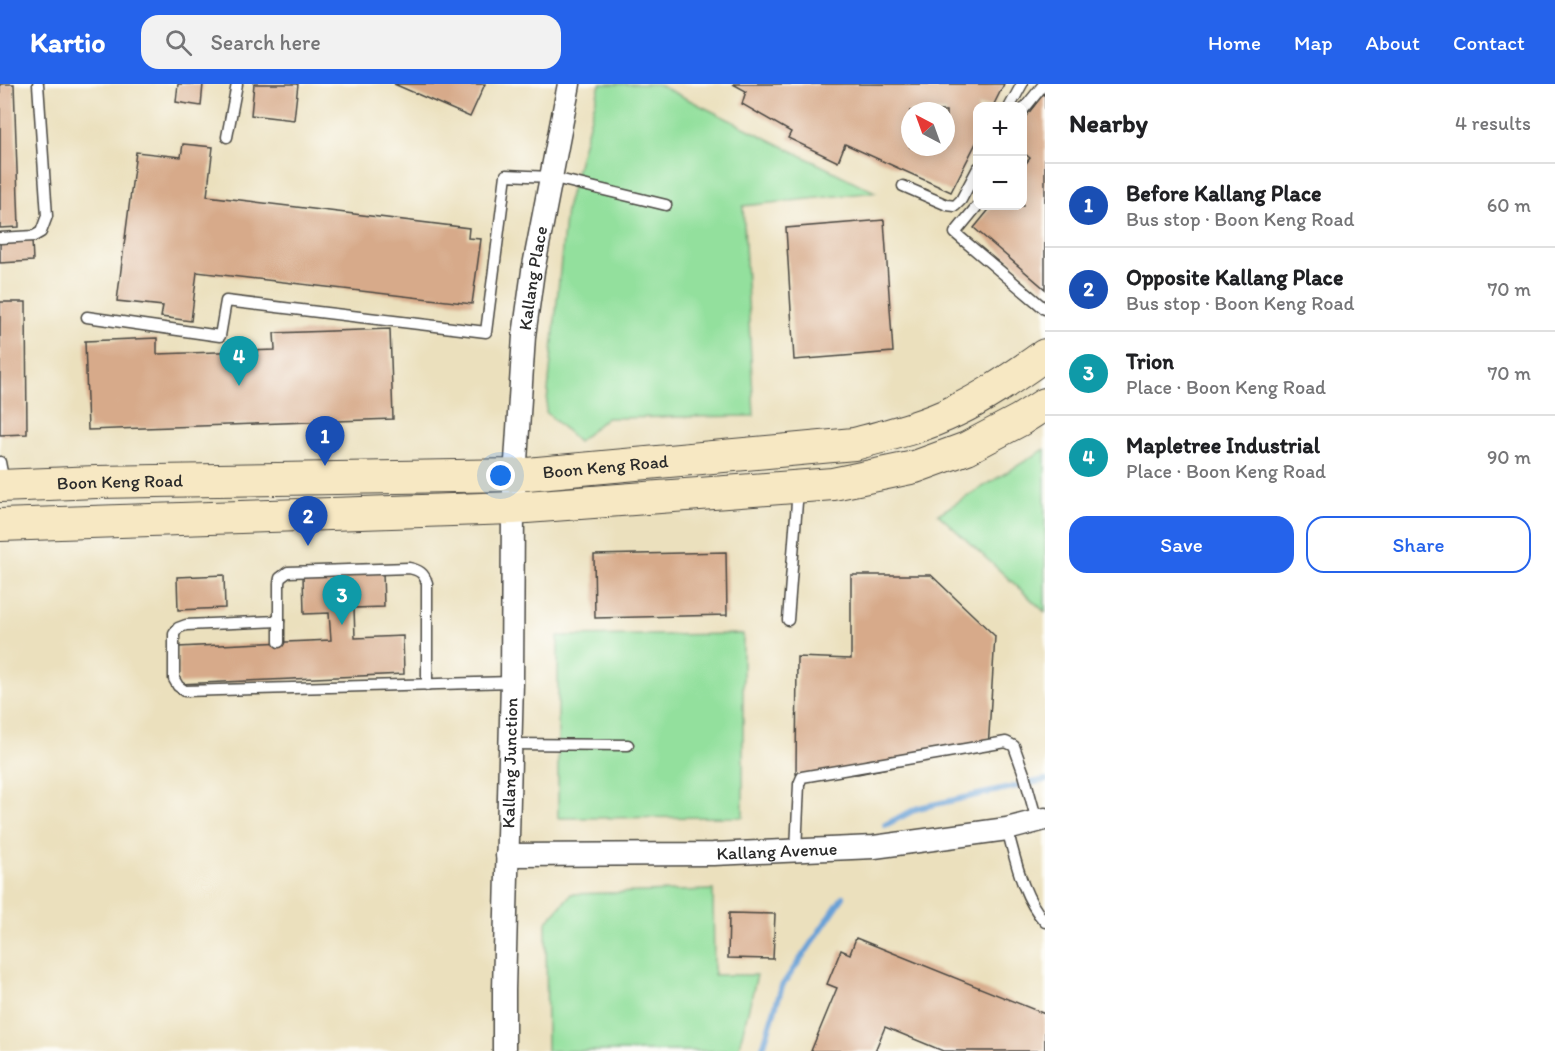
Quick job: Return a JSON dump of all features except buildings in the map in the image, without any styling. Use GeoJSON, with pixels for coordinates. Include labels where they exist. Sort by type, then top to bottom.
{"type":"FeatureCollection","features":[{"type":"Feature","properties":{"kind":"main road","name":"Boon Keng Road"},"geometry":{"type":"LineString","coordinates":[[2,478],[108,482],[516,475],[854,444],[899,432],[955,412],[1045,355]]}},
{"type":"Feature","properties":{"kind":"main road","name":"Boon Keng Road"},"geometry":{"type":"LineString","coordinates":[[0,525],[513,508],[833,484],[915,466],[967,448],[1045,404]]}},
{"type":"Feature","properties":{"kind":"street","name":"Kallang Place"},"geometry":{"type":"LineString","coordinates":[[516,475],[524,336],[533,271],[569,84]]}},
{"type":"Feature","properties":{"kind":"street","name":"Kallang Junction"},"geometry":{"type":"LineString","coordinates":[[504,1051],[512,682],[513,508],[516,475]]}},
{"type":"Feature","properties":{"kind":"street","name":"Kallang Avenue"},"geometry":{"type":"LineString","coordinates":[[507,855],[712,854],[874,847],[1007,829],[1041,820]]}},
{"type":"Feature","properties":{"kind":"lane"},"geometry":{"type":"LineString","coordinates":[[0,238],[34,236],[41,231],[47,216],[38,84]]}},
{"type":"Feature","properties":{"kind":"lane"},"geometry":{"type":"LineString","coordinates":[[226,137],[237,84]]}},
{"type":"Feature","properties":{"kind":"lane"},"geometry":{"type":"LineString","coordinates":[[1012,102],[1022,84]]}},
{"type":"Feature","properties":{"kind":"lane"},"geometry":{"type":"LineString","coordinates":[[1027,105],[1044,84]]}},
{"type":"Feature","properties":{"kind":"lane"},"geometry":{"type":"LineString","coordinates":[[87,318],[220,336],[226,301],[486,332],[506,175],[550,177],[666,205]]}},
{"type":"Feature","properties":{"kind":"lane"},"geometry":{"type":"LineString","coordinates":[[903,186],[947,205],[955,206],[961,200],[973,177]]}},
{"type":"Feature","properties":{"kind":"lane"},"geometry":{"type":"LineString","coordinates":[[974,210],[955,233],[1045,309]]}},
{"type":"Feature","properties":{"kind":"lane"},"geometry":{"type":"LineString","coordinates":[[788,620],[798,486]]}},
{"type":"Feature","properties":{"kind":"lane"},"geometry":{"type":"LineString","coordinates":[[279,642],[279,583],[280,578],[288,572],[416,570],[425,577],[427,583],[427,685]]}},
{"type":"Feature","properties":{"kind":"lane"},"geometry":{"type":"LineString","coordinates":[[279,621],[182,626],[175,630],[174,679],[178,686],[185,691],[280,684],[427,685],[512,682]]}},
{"type":"Feature","properties":{"kind":"lane"},"geometry":{"type":"LineString","coordinates":[[796,851],[799,784],[802,777],[1006,742],[1014,746],[1031,798],[1041,820]]}},
{"type":"Feature","properties":{"kind":"lane"},"geometry":{"type":"LineString","coordinates":[[510,744],[628,745]]}},
{"type":"Feature","properties":{"kind":"lane"},"geometry":{"type":"LineString","coordinates":[[1007,829],[1026,892],[1037,913],[1045,922]]}},
{"type":"Feature","properties":{"kind":"green space"},"geometry":{"type":"Polygon","coordinates":[[[600,84],[657,84],[875,192],[743,206],[754,416],[606,418],[578,442],[546,412],[566,209],[600,84]]]}},
{"type":"Feature","properties":{"kind":"green space"},"geometry":{"type":"Polygon","coordinates":[[[1045,449],[1045,612],[938,514],[1045,449]]]}},
{"type":"Feature","properties":{"kind":"green space"},"geometry":{"type":"Polygon","coordinates":[[[743,634],[743,817],[558,818],[558,636],[743,634]]]}},
{"type":"Feature","properties":{"kind":"green space"},"geometry":{"type":"Polygon","coordinates":[[[713,890],[714,975],[757,975],[738,1051],[547,1051],[546,923],[571,894],[713,890]]]}},
{"type":"Feature","properties":{"kind":"waterway"},"geometry":{"type":"LineString","coordinates":[[885,825],[918,808],[1045,780]]}},
{"type":"Feature","properties":{"kind":"waterway"},"geometry":{"type":"LineString","coordinates":[[762,1051],[782,986],[843,897]]}},
{"type":"Feature","properties":{"kind":"place","name":"Mapletree Industrial"},"geometry":{"type":"Point","coordinates":[239,386]}},
{"type":"Feature","properties":{"kind":"place","name":"Before Kallang Place"},"geometry":{"type":"Point","coordinates":[325,466]}},
{"type":"Feature","properties":{"kind":"place","name":"Opposite Kallang Place"},"geometry":{"type":"Point","coordinates":[308,546]}},
{"type":"Feature","properties":{"kind":"place","name":"Trion"},"geometry":{"type":"Point","coordinates":[342,625]}}]}
